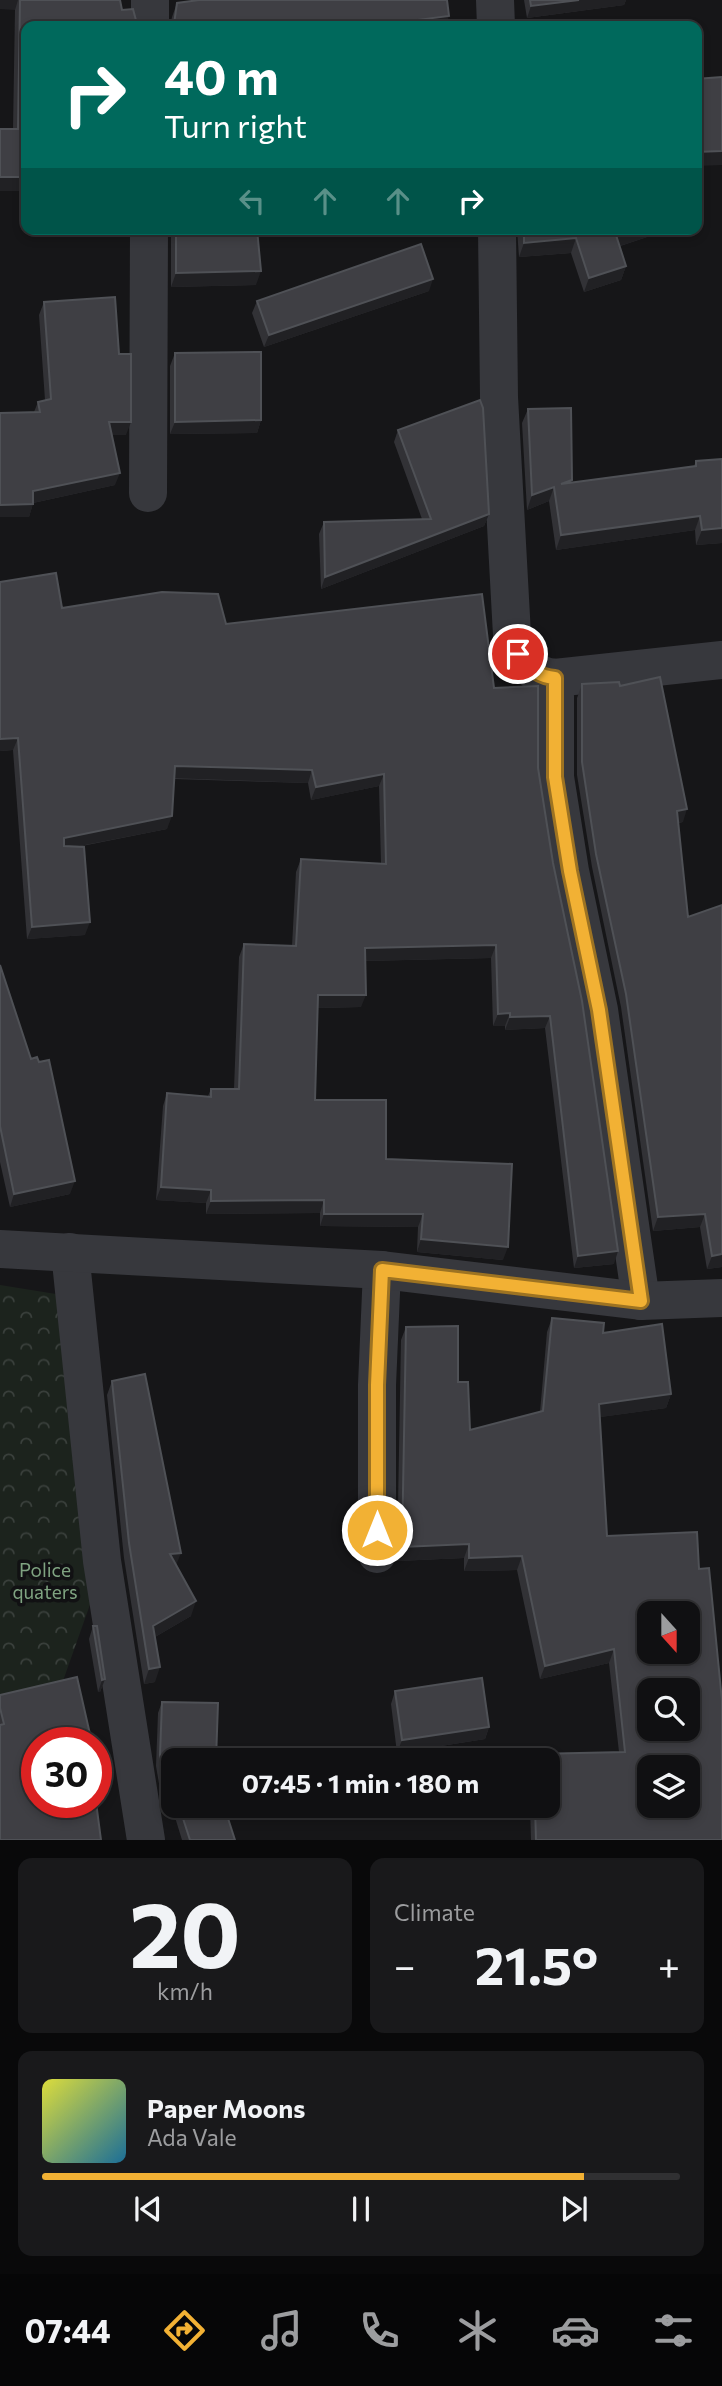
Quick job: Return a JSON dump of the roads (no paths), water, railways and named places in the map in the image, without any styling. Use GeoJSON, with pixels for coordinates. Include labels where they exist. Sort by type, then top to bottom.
{"type":"FeatureCollection","features":[{"type":"Feature","properties":{"kind":"street"},"geometry":{"type":"LineString","coordinates":[[150,0],[150,21]]}},
{"type":"Feature","properties":{"kind":"street"},"geometry":{"type":"LineString","coordinates":[[495,0],[496,21]]}},
{"type":"Feature","properties":{"kind":"street"},"geometry":{"type":"LineString","coordinates":[[148,493],[149,235]]}},
{"type":"Feature","properties":{"kind":"street"},"geometry":{"type":"LineString","coordinates":[[498,235],[499,397],[512,635],[518,654],[527,666],[546,677],[555,678],[722,660]]}},
{"type":"Feature","properties":{"kind":"street"},"geometry":{"type":"LineString","coordinates":[[555,678],[555,777],[570,871],[599,1010],[641,1301]]}},
{"type":"Feature","properties":{"kind":"street"},"geometry":{"type":"LineString","coordinates":[[0,1249],[382,1270],[641,1301],[722,1298]]}},
{"type":"Feature","properties":{"kind":"street"},"geometry":{"type":"LineString","coordinates":[[70,1252],[102,1561],[146,1840]]}},
{"type":"Feature","properties":{"kind":"street"},"geometry":{"type":"LineString","coordinates":[[377,1554],[377,1385],[382,1270]]}},
{"type":"Feature","properties":{"kind":"park label","name":"Police quaters"},"geometry":{"type":"Point","coordinates":[45,1580]}}]}
